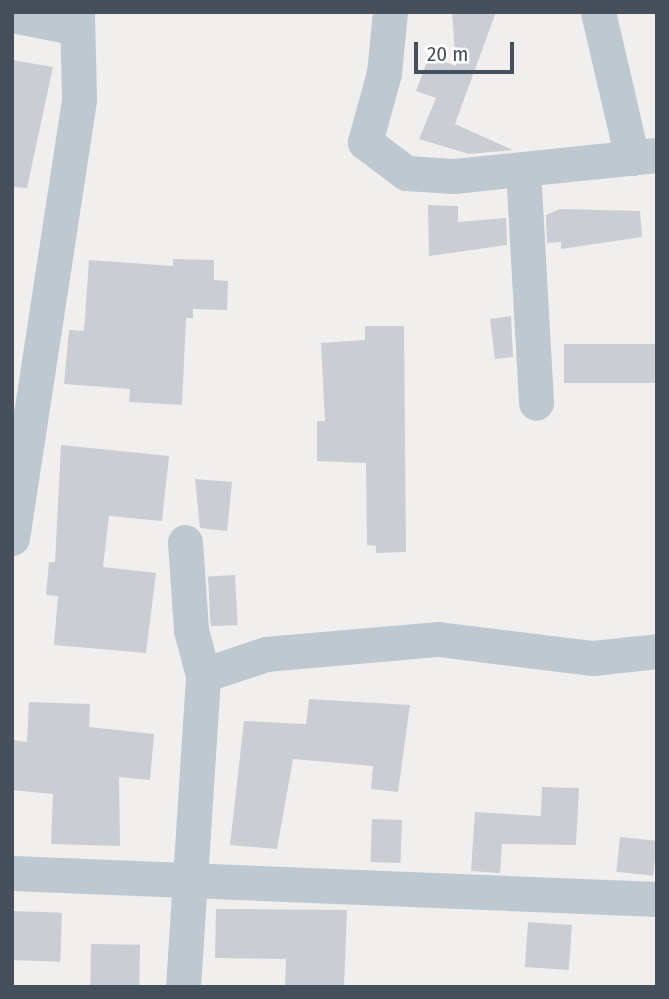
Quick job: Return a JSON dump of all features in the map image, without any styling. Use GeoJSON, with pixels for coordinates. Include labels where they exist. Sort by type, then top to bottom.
{"type":"FeatureCollection","features":[{"type":"Feature","properties":{"kind":"street"},"geometry":{"type":"LineString","coordinates":[[391,13],[365,142],[406,173],[523,169],[644,157],[598,12]]}},
{"type":"Feature","properties":{"kind":"street"},"geometry":{"type":"LineString","coordinates":[[12,15],[77,20],[79,100],[12,538]]}},
{"type":"Feature","properties":{"kind":"street"},"geometry":{"type":"LineString","coordinates":[[523,169],[536,403]]}},
{"type":"Feature","properties":{"kind":"street"},"geometry":{"type":"LineString","coordinates":[[183,987],[187,879],[203,675],[191,630],[185,542]]}},
{"type":"Feature","properties":{"kind":"street"},"geometry":{"type":"LineString","coordinates":[[203,675],[266,654],[438,639],[593,659],[657,651]]}},
{"type":"Feature","properties":{"kind":"street"},"geometry":{"type":"LineString","coordinates":[[12,873],[657,899]]}},
{"type":"Feature","properties":{"kind":"building"},"geometry":{"type":"Polygon","coordinates":[[[452,12],[496,12],[455,124],[513,150],[469,154],[419,139],[436,98],[416,91],[429,56],[456,66],[452,12]]]}},
{"type":"Feature","properties":{"kind":"building"},"geometry":{"type":"Polygon","coordinates":[[[12,60],[53,67],[27,188],[12,187],[12,60]]]}},
{"type":"Feature","properties":{"kind":"building"},"geometry":{"type":"Polygon","coordinates":[[[428,205],[458,206],[458,222],[506,218],[507,245],[429,256],[428,205]]]}},
{"type":"Feature","properties":{"kind":"building"},"geometry":{"type":"Polygon","coordinates":[[[560,209],[640,211],[642,237],[561,249],[561,242],[547,243],[546,215],[560,209]]]}},
{"type":"Feature","properties":{"kind":"building"},"geometry":{"type":"Polygon","coordinates":[[[173,259],[214,260],[214,280],[228,281],[227,310],[193,309],[193,318],[186,318],[182,405],[129,402],[130,389],[64,384],[69,330],[84,331],[89,260],[173,266],[173,259]]]}},
{"type":"Feature","properties":{"kind":"building"},"geometry":{"type":"Polygon","coordinates":[[[511,316],[513,357],[495,359],[490,319],[511,316]]]}},
{"type":"Feature","properties":{"kind":"building"},"geometry":{"type":"Polygon","coordinates":[[[365,326],[404,326],[406,552],[376,553],[376,546],[367,545],[366,463],[317,461],[317,421],[325,421],[321,343],[365,340],[365,326]]]}},
{"type":"Feature","properties":{"kind":"building"},"geometry":{"type":"Polygon","coordinates":[[[564,344],[657,344],[657,383],[564,383],[564,344]]]}},
{"type":"Feature","properties":{"kind":"building"},"geometry":{"type":"Polygon","coordinates":[[[61,445],[169,456],[162,521],[109,516],[103,567],[156,573],[146,653],[54,645],[58,596],[46,595],[49,562],[55,562],[61,445]]]}},
{"type":"Feature","properties":{"kind":"building"},"geometry":{"type":"Polygon","coordinates":[[[195,479],[232,482],[227,531],[200,528],[195,479]]]}},
{"type":"Feature","properties":{"kind":"building"},"geometry":{"type":"Polygon","coordinates":[[[235,575],[238,625],[211,626],[208,576],[235,575]]]}},
{"type":"Feature","properties":{"kind":"building"},"geometry":{"type":"Polygon","coordinates":[[[309,699],[410,705],[398,792],[371,789],[373,766],[293,759],[277,849],[230,845],[244,721],[306,724],[309,699]]]}},
{"type":"Feature","properties":{"kind":"building"},"geometry":{"type":"Polygon","coordinates":[[[29,702],[90,704],[89,727],[154,734],[150,780],[119,777],[120,846],[51,844],[53,794],[12,790],[12,740],[27,742],[29,702]]]}},
{"type":"Feature","properties":{"kind":"building"},"geometry":{"type":"Polygon","coordinates":[[[542,787],[579,788],[576,845],[502,844],[500,873],[471,871],[475,812],[541,816],[542,787]]]}},
{"type":"Feature","properties":{"kind":"building"},"geometry":{"type":"Polygon","coordinates":[[[372,819],[402,820],[400,863],[370,862],[372,819]]]}},
{"type":"Feature","properties":{"kind":"building"},"geometry":{"type":"Polygon","coordinates":[[[620,837],[657,841],[653,876],[616,872],[620,837]]]}},
{"type":"Feature","properties":{"kind":"building"},"geometry":{"type":"Polygon","coordinates":[[[216,909],[347,910],[344,987],[285,987],[286,959],[215,958],[216,909]]]}},
{"type":"Feature","properties":{"kind":"building"},"geometry":{"type":"Polygon","coordinates":[[[12,911],[62,913],[60,962],[12,960],[12,911]]]}},
{"type":"Feature","properties":{"kind":"building"},"geometry":{"type":"Polygon","coordinates":[[[528,922],[572,925],[569,970],[525,967],[528,922]]]}},
{"type":"Feature","properties":{"kind":"building"},"geometry":{"type":"Polygon","coordinates":[[[91,944],[140,945],[139,987],[90,987],[91,944]]]}}]}
